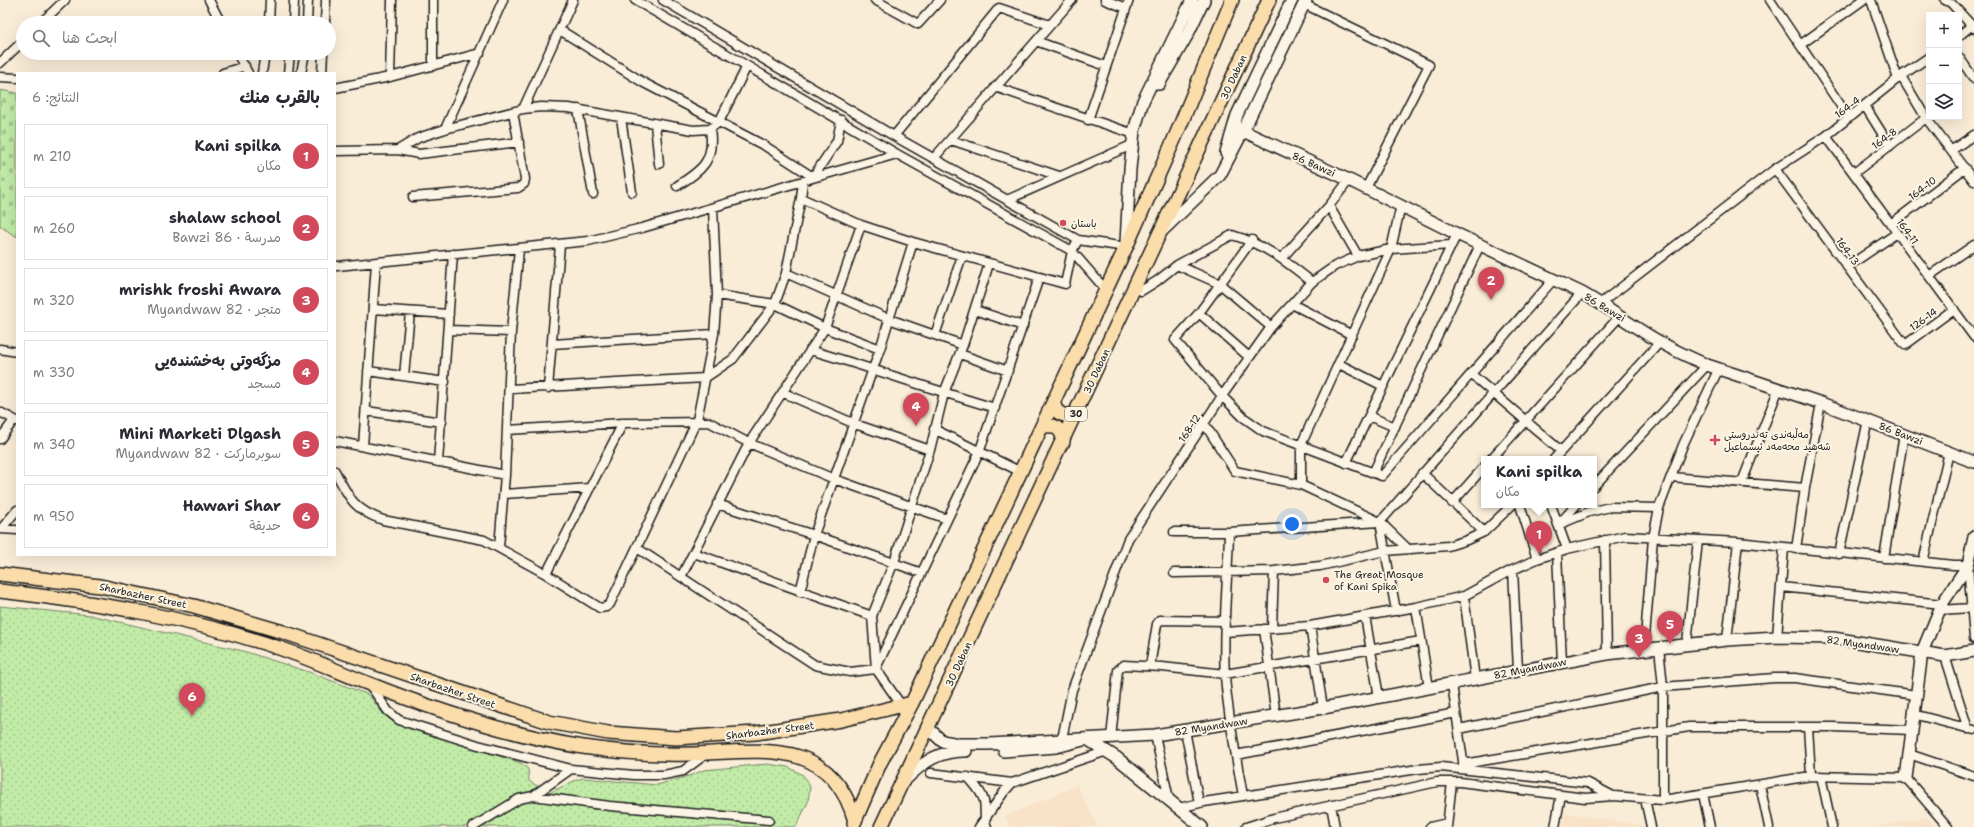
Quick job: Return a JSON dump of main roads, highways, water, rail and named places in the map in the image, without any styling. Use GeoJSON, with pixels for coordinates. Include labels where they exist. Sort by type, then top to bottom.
{"type":"FeatureCollection","features":[{"type":"Feature","properties":{"kind":"main road","name":"30"},"geometry":{"type":"LineString","coordinates":[[854,824],[907,704],[1021,472],[1105,289],[1126,247],[1177,134],[1232,0]]}},
{"type":"Feature","properties":{"kind":"main road","name":"30 Daban"},"geometry":{"type":"LineString","coordinates":[[881,827],[1136,288],[1269,0]]}},
{"type":"Feature","properties":{"kind":"main road"},"geometry":{"type":"LineString","coordinates":[[1054,400],[1056,410],[1062,415],[1072,415],[1077,411]]}},
{"type":"Feature","properties":{"kind":"main road"},"geometry":{"type":"LineString","coordinates":[[1041,428],[1048,425],[1058,428],[1062,434],[1063,442]]}},
{"type":"Feature","properties":{"kind":"main road","name":"Sharbazher Street"},"geometry":{"type":"LineString","coordinates":[[0,574],[100,586],[194,606],[283,632],[549,722],[608,733],[668,737],[738,735],[826,723],[907,704]]}},
{"type":"Feature","properties":{"kind":"main road","name":"Sharbazher Street"},"geometry":{"type":"LineString","coordinates":[[0,591],[126,608],[218,630],[283,649],[370,684],[475,721],[542,739],[622,752],[670,754],[777,751],[810,760],[827,772],[842,789],[852,810],[854,824]]}},
{"type":"Feature","properties":{"kind":"main road"},"geometry":{"type":"LineString","coordinates":[[218,630],[222,614]]}},
{"type":"Feature","properties":{"kind":"place","name":"باستان"},"geometry":{"type":"Point","coordinates":[1063,223]}},
{"type":"Feature","properties":{"kind":"place","name":"shalaw school"},"geometry":{"type":"Point","coordinates":[1491,300]}},
{"type":"Feature","properties":{"kind":"place","name":"مزگەوتی بەخشندەیی"},"geometry":{"type":"Point","coordinates":[916,426]}},
{"type":"Feature","properties":{"kind":"place","name":"مەڵبەندی تەندروستی شەهید محەمەد ئیسماعیل"},"geometry":{"type":"Point","coordinates":[1715,440]}},
{"type":"Feature","properties":{"kind":"place","name":"Kani spilka"},"geometry":{"type":"Point","coordinates":[1539,554]}},
{"type":"Feature","properties":{"kind":"place","name":"The Great Mosque of Kani Spika"},"geometry":{"type":"Point","coordinates":[1326,580]}},
{"type":"Feature","properties":{"kind":"place","name":"Mini Marketi Dlgash"},"geometry":{"type":"Point","coordinates":[1670,644]}},
{"type":"Feature","properties":{"kind":"place","name":"mrishk froshi Awara"},"geometry":{"type":"Point","coordinates":[1639,658]}},
{"type":"Feature","properties":{"kind":"place","name":"Hawari Shar"},"geometry":{"type":"Point","coordinates":[192,716]}}]}
